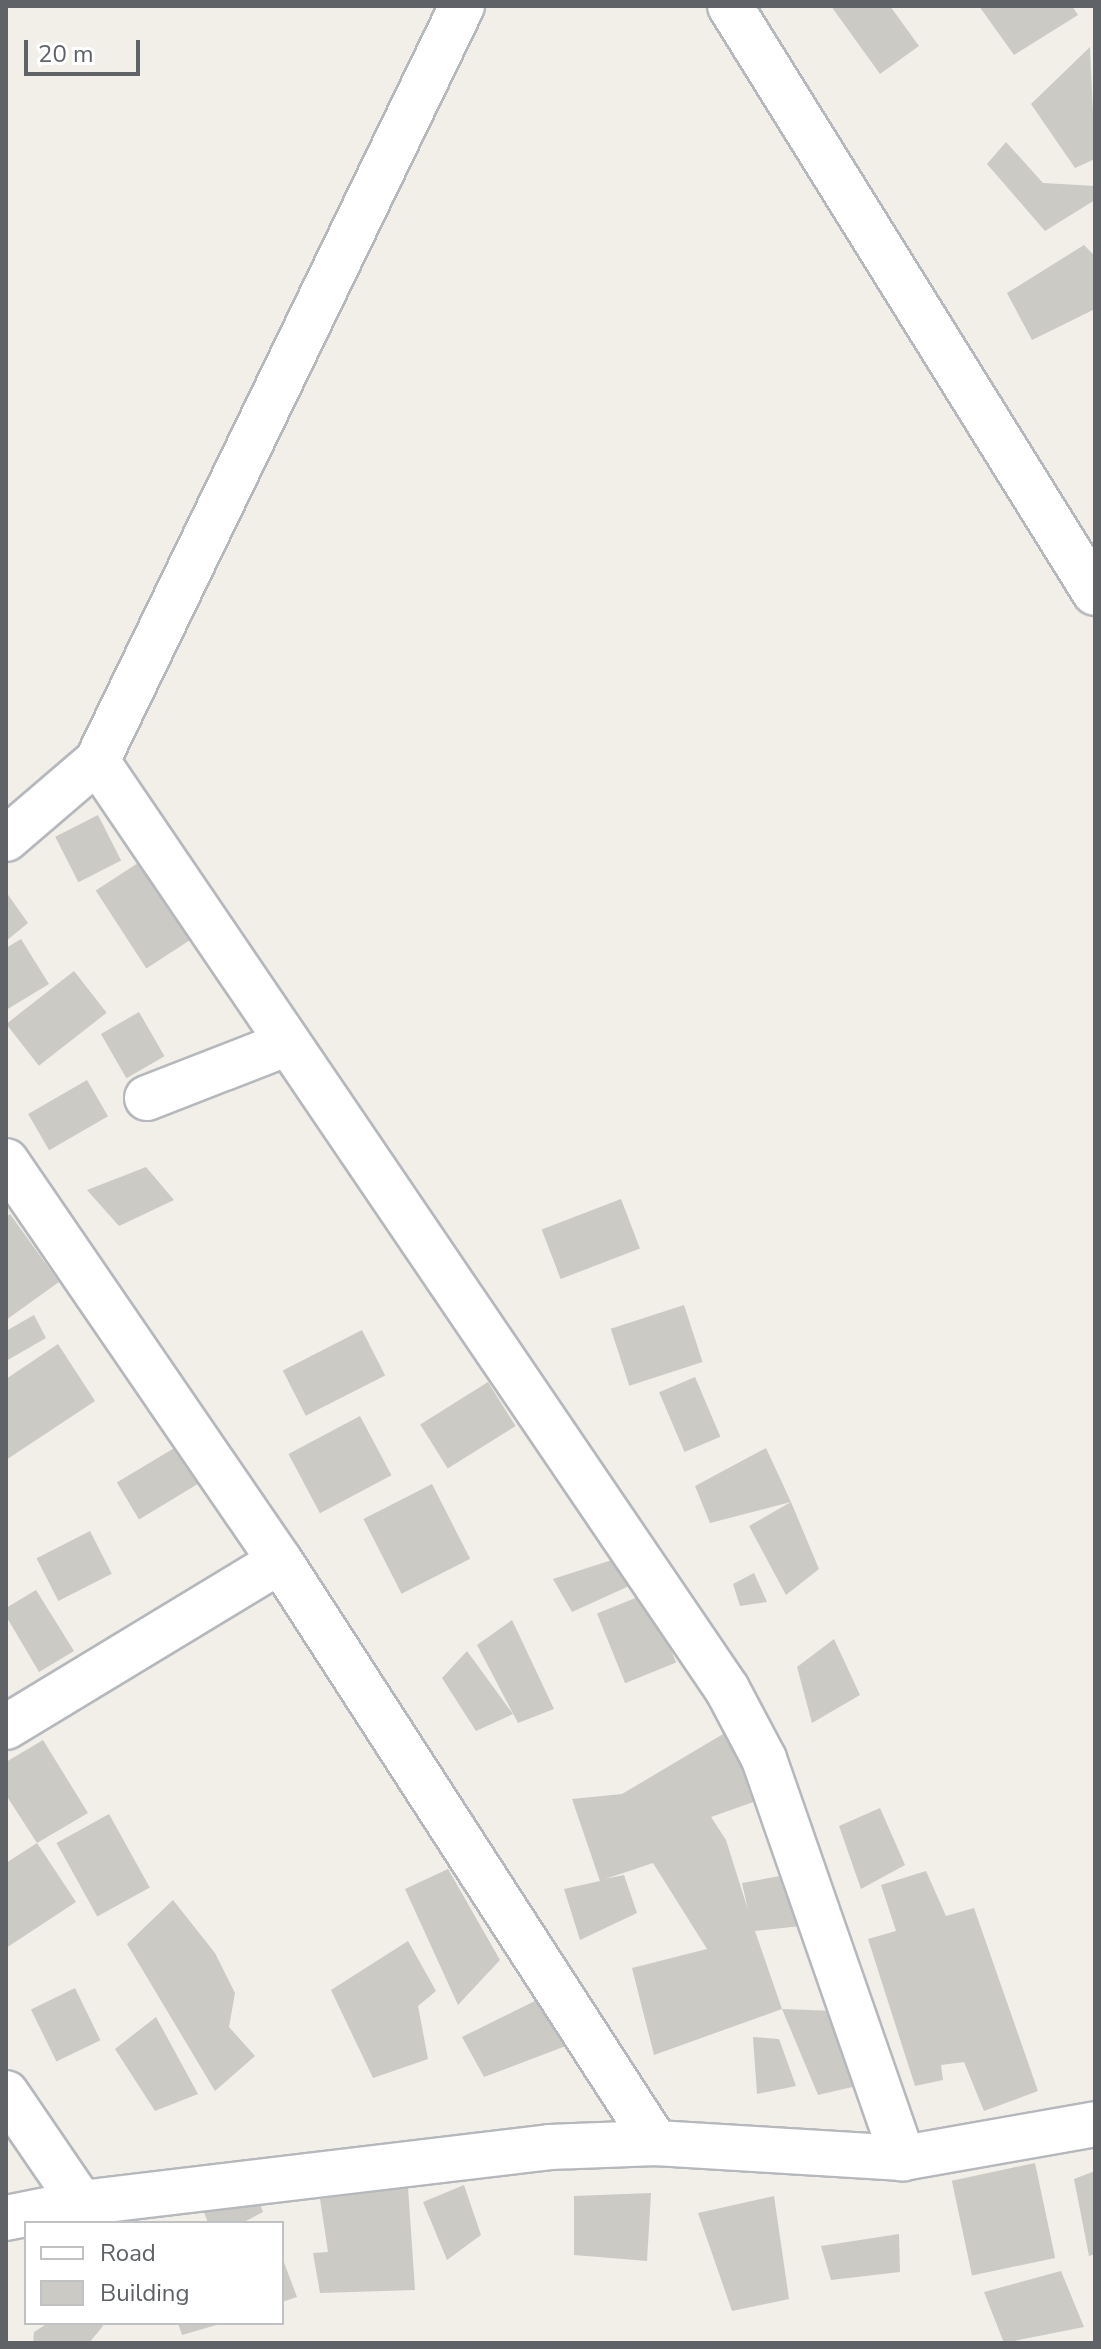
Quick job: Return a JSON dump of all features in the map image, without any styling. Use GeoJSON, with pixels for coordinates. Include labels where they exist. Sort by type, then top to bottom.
{"type":"FeatureCollection","features":[{"type":"Feature","properties":{"kind":"street"},"geometry":{"type":"LineString","coordinates":[[6,839],[97,761],[462,6]]}},
{"type":"Feature","properties":{"kind":"street"},"geometry":{"type":"LineString","coordinates":[[730,6],[1095,593]]}},
{"type":"Feature","properties":{"kind":"street"},"geometry":{"type":"LineString","coordinates":[[97,761],[745,1721],[903,2158]]}},
{"type":"Feature","properties":{"kind":"street"},"geometry":{"type":"LineString","coordinates":[[147,1098],[288,1043]]}},
{"type":"Feature","properties":{"kind":"street"},"geometry":{"type":"LineString","coordinates":[[6,1161],[280,1561],[656,2143]]}},
{"type":"Feature","properties":{"kind":"street"},"geometry":{"type":"LineString","coordinates":[[6,1727],[280,1561]]}},
{"type":"Feature","properties":{"kind":"street"},"geometry":{"type":"LineString","coordinates":[[6,2093],[81,2203]]}},
{"type":"Feature","properties":{"kind":"street"},"geometry":{"type":"LineString","coordinates":[[6,2218],[81,2203],[550,2147],[656,2143],[903,2158],[1095,2124]]}},
{"type":"Feature","properties":{"kind":"building"},"geometry":{"type":"Polygon","coordinates":[[[831,6],[890,6],[919,46],[880,74],[831,6]]]}},
{"type":"Feature","properties":{"kind":"building"},"geometry":{"type":"Polygon","coordinates":[[[979,6],[1072,6],[1078,15],[1014,55],[979,6]]]}},
{"type":"Feature","properties":{"kind":"building"},"geometry":{"type":"Polygon","coordinates":[[[1090,47],[1095,159],[1075,168],[1031,104],[1090,47]]]}},
{"type":"Feature","properties":{"kind":"building"},"geometry":{"type":"Polygon","coordinates":[[[1006,142],[1043,183],[1095,186],[1095,200],[1045,231],[987,164],[1006,142]]]}},
{"type":"Feature","properties":{"kind":"building"},"geometry":{"type":"Polygon","coordinates":[[[1084,245],[1095,256],[1095,309],[1032,340],[1007,293],[1084,245]]]}},
{"type":"Feature","properties":{"kind":"building"},"geometry":{"type":"Polygon","coordinates":[[[98,815],[121,860],[78,882],[55,837],[98,815]]]}},
{"type":"Feature","properties":{"kind":"building"},"geometry":{"type":"Polygon","coordinates":[[[141,861],[192,939],[146,968],[96,890],[141,861]]]}},
{"type":"Feature","properties":{"kind":"building"},"geometry":{"type":"Polygon","coordinates":[[[6,892],[28,923],[6,941],[6,892]]]}},
{"type":"Feature","properties":{"kind":"building"},"geometry":{"type":"Polygon","coordinates":[[[21,939],[49,984],[6,1010],[6,948],[21,939]]]}},
{"type":"Feature","properties":{"kind":"building"},"geometry":{"type":"Polygon","coordinates":[[[74,971],[107,1013],[39,1066],[6,1024],[74,971]]]}},
{"type":"Feature","properties":{"kind":"building"},"geometry":{"type":"Polygon","coordinates":[[[139,1012],[164,1056],[126,1078],[101,1034],[139,1012]]]}},
{"type":"Feature","properties":{"kind":"building"},"geometry":{"type":"Polygon","coordinates":[[[87,1080],[108,1116],[49,1150],[28,1114],[87,1080]]]}},
{"type":"Feature","properties":{"kind":"building"},"geometry":{"type":"Polygon","coordinates":[[[146,1167],[174,1200],[119,1226],[87,1190],[146,1167]]]}},
{"type":"Feature","properties":{"kind":"building"},"geometry":{"type":"Polygon","coordinates":[[[621,1199],[640,1248],[561,1279],[542,1229],[621,1199]]]}},
{"type":"Feature","properties":{"kind":"building"},"geometry":{"type":"Polygon","coordinates":[[[10,1214],[59,1282],[6,1320],[6,1217],[10,1214]]]}},
{"type":"Feature","properties":{"kind":"building"},"geometry":{"type":"Polygon","coordinates":[[[684,1305],[703,1362],[629,1386],[611,1329],[684,1305]]]}},
{"type":"Feature","properties":{"kind":"building"},"geometry":{"type":"Polygon","coordinates":[[[34,1315],[46,1338],[6,1361],[6,1331],[34,1315]]]}},
{"type":"Feature","properties":{"kind":"building"},"geometry":{"type":"Polygon","coordinates":[[[362,1330],[385,1375],[306,1416],[283,1370],[362,1330]]]}},
{"type":"Feature","properties":{"kind":"building"},"geometry":{"type":"Polygon","coordinates":[[[58,1344],[95,1401],[6,1460],[6,1379],[58,1344]]]}},
{"type":"Feature","properties":{"kind":"building"},"geometry":{"type":"Polygon","coordinates":[[[695,1377],[720,1437],[684,1452],[659,1392],[695,1377]]]}},
{"type":"Feature","properties":{"kind":"building"},"geometry":{"type":"Polygon","coordinates":[[[488,1382],[516,1426],[448,1468],[420,1424],[488,1382]]]}},
{"type":"Feature","properties":{"kind":"building"},"geometry":{"type":"Polygon","coordinates":[[[360,1416],[391,1475],[320,1513],[288,1454],[360,1416]]]}},
{"type":"Feature","properties":{"kind":"building"},"geometry":{"type":"Polygon","coordinates":[[[176,1447],[198,1484],[139,1519],[117,1483],[176,1447]]]}},
{"type":"Feature","properties":{"kind":"building"},"geometry":{"type":"Polygon","coordinates":[[[766,1448],[791,1502],[710,1523],[695,1486],[766,1448]]]}},
{"type":"Feature","properties":{"kind":"building"},"geometry":{"type":"Polygon","coordinates":[[[432,1484],[470,1559],[402,1594],[363,1519],[432,1484]]]}},
{"type":"Feature","properties":{"kind":"building"},"geometry":{"type":"Polygon","coordinates":[[[791,1502],[819,1569],[786,1595],[749,1526],[791,1502]]]}},
{"type":"Feature","properties":{"kind":"building"},"geometry":{"type":"Polygon","coordinates":[[[90,1531],[112,1574],[58,1601],[37,1558],[90,1531]]]}},
{"type":"Feature","properties":{"kind":"building"},"geometry":{"type":"Polygon","coordinates":[[[618,1558],[651,1576],[572,1612],[553,1579],[618,1558]]]}},
{"type":"Feature","properties":{"kind":"building"},"geometry":{"type":"Polygon","coordinates":[[[754,1573],[767,1602],[740,1606],[733,1584],[754,1573]]]}},
{"type":"Feature","properties":{"kind":"building"},"geometry":{"type":"Polygon","coordinates":[[[36,1590],[74,1651],[39,1672],[6,1616],[6,1608],[36,1590]]]}},
{"type":"Feature","properties":{"kind":"building"},"geometry":{"type":"Polygon","coordinates":[[[648,1593],[676,1663],[625,1683],[597,1614],[648,1593]]]}},
{"type":"Feature","properties":{"kind":"building"},"geometry":{"type":"Polygon","coordinates":[[[512,1620],[554,1709],[518,1723],[477,1645],[512,1620]]]}},
{"type":"Feature","properties":{"kind":"building"},"geometry":{"type":"Polygon","coordinates":[[[834,1639],[860,1695],[812,1723],[797,1667],[834,1639]]]}},
{"type":"Feature","properties":{"kind":"building"},"geometry":{"type":"Polygon","coordinates":[[[467,1651],[513,1714],[476,1731],[442,1678],[467,1651]]]}},
{"type":"Feature","properties":{"kind":"building"},"geometry":{"type":"Polygon","coordinates":[[[745,1721],[776,1794],[711,1817],[726,1840],[748,1910],[742,1883],[785,1875],[801,1926],[755,1931],[782,2009],[654,2055],[632,1968],[707,1949],[653,1863],[605,1879],[624,1875],[637,1913],[580,1940],[564,1889],[600,1881],[572,1799],[622,1794],[745,1721]]]}},
{"type":"Feature","properties":{"kind":"building"},"geometry":{"type":"Polygon","coordinates":[[[43,1740],[88,1813],[37,1843],[6,1795],[6,1762],[43,1740]]]}},
{"type":"Feature","properties":{"kind":"building"},"geometry":{"type":"Polygon","coordinates":[[[880,1808],[905,1865],[861,1889],[839,1826],[880,1808]]]}},
{"type":"Feature","properties":{"kind":"building"},"geometry":{"type":"Polygon","coordinates":[[[109,1814],[150,1887],[97,1917],[57,1843],[109,1814]]]}},
{"type":"Feature","properties":{"kind":"building"},"geometry":{"type":"Polygon","coordinates":[[[37,1843],[76,1902],[6,1948],[6,1863],[37,1843]]]}},
{"type":"Feature","properties":{"kind":"building"},"geometry":{"type":"Polygon","coordinates":[[[448,1869],[500,1960],[458,2005],[405,1889],[448,1869]]]}},
{"type":"Feature","properties":{"kind":"building"},"geometry":{"type":"Polygon","coordinates":[[[926,1871],[946,1916],[974,1908],[1038,2091],[984,2111],[964,2062],[941,2065],[943,2080],[915,2086],[868,1939],[896,1931],[881,1885],[926,1871]]]}},
{"type":"Feature","properties":{"kind":"building"},"geometry":{"type":"Polygon","coordinates":[[[173,1900],[215,1953],[235,1993],[229,2027],[255,2056],[215,2091],[127,1944],[173,1900]]]}},
{"type":"Feature","properties":{"kind":"building"},"geometry":{"type":"Polygon","coordinates":[[[408,1941],[436,1991],[418,2006],[428,2059],[373,2078],[331,1990],[408,1941]]]}},
{"type":"Feature","properties":{"kind":"building"},"geometry":{"type":"Polygon","coordinates":[[[75,1988],[100,2040],[56,2062],[31,2009],[75,1988]]]}},
{"type":"Feature","properties":{"kind":"building"},"geometry":{"type":"Polygon","coordinates":[[[543,1997],[571,2044],[484,2077],[462,2037],[543,1997]]]}},
{"type":"Feature","properties":{"kind":"building"},"geometry":{"type":"Polygon","coordinates":[[[782,2009],[835,2011],[861,2085],[818,2095],[782,2009]]]}},
{"type":"Feature","properties":{"kind":"building"},"geometry":{"type":"Polygon","coordinates":[[[156,2017],[198,2094],[155,2111],[115,2049],[156,2017]]]}},
{"type":"Feature","properties":{"kind":"building"},"geometry":{"type":"Polygon","coordinates":[[[753,2037],[779,2039],[796,2086],[757,2094],[753,2037]]]}},
{"type":"Feature","properties":{"kind":"building"},"geometry":{"type":"Polygon","coordinates":[[[1035,2163],[1055,2258],[972,2276],[952,2181],[1035,2163]]]}},
{"type":"Feature","properties":{"kind":"building"},"geometry":{"type":"Polygon","coordinates":[[[1095,2171],[1095,2254],[1089,2256],[1074,2179],[1095,2171]]]}},
{"type":"Feature","properties":{"kind":"building"},"geometry":{"type":"Polygon","coordinates":[[[464,2185],[481,2235],[447,2260],[423,2202],[464,2185]]]}},
{"type":"Feature","properties":{"kind":"building"},"geometry":{"type":"Polygon","coordinates":[[[408,2187],[415,2290],[320,2293],[313,2253],[328,2252],[320,2199],[408,2187]]]}},
{"type":"Feature","properties":{"kind":"building"},"geometry":{"type":"Polygon","coordinates":[[[651,2193],[647,2261],[574,2255],[574,2196],[651,2193]]]}},
{"type":"Feature","properties":{"kind":"building"},"geometry":{"type":"Polygon","coordinates":[[[774,2196],[789,2299],[732,2311],[698,2213],[774,2196]]]}},
{"type":"Feature","properties":{"kind":"building"},"geometry":{"type":"Polygon","coordinates":[[[258,2198],[263,2212],[246,2221],[207,2221],[201,2204],[258,2198]]]}},
{"type":"Feature","properties":{"kind":"building"},"geometry":{"type":"Polygon","coordinates":[[[899,2234],[900,2272],[831,2280],[821,2246],[899,2234]]]}},
{"type":"Feature","properties":{"kind":"building"},"geometry":{"type":"Polygon","coordinates":[[[284,2262],[297,2297],[284,2301],[284,2262]]]}},
{"type":"Feature","properties":{"kind":"building"},"geometry":{"type":"Polygon","coordinates":[[[1061,2271],[1084,2327],[1004,2343],[984,2292],[1061,2271]]]}},
{"type":"Feature","properties":{"kind":"building"},"geometry":{"type":"Polygon","coordinates":[[[45,2325],[103,2326],[89,2343],[33,2343],[34,2332],[45,2325]]]}},
{"type":"Feature","properties":{"kind":"building"},"geometry":{"type":"Polygon","coordinates":[[[179,2325],[217,2325],[182,2335],[179,2325]]]}}]}
